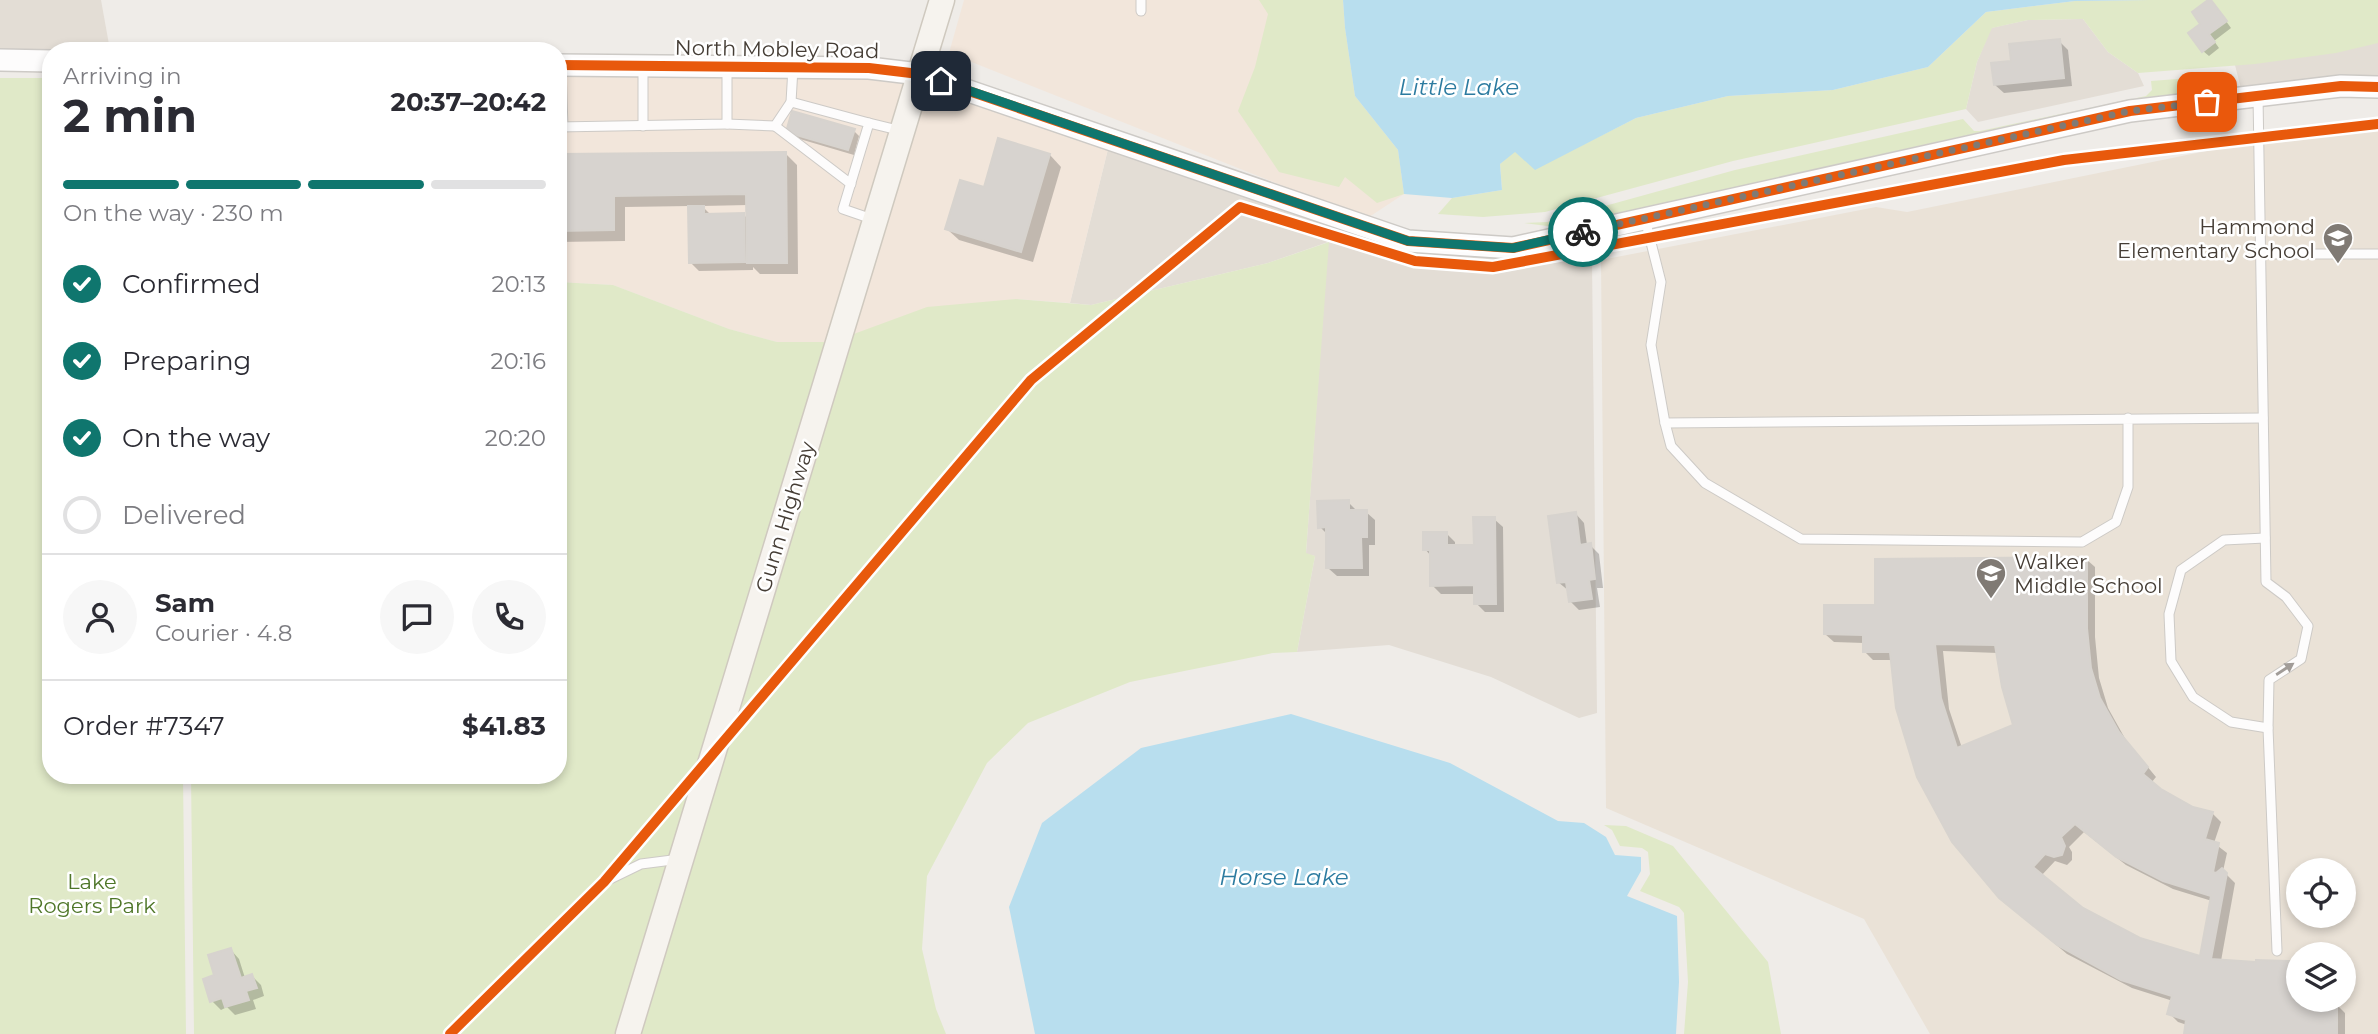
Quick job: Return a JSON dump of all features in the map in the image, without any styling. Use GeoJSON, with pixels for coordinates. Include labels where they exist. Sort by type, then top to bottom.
{"type":"FeatureCollection","features":[{"type":"Feature","properties":{"kind":"main road","name":"Gunn Highway"},"geometry":{"type":"LineString","coordinates":[[628,1034],[942,0]]}},
{"type":"Feature","properties":{"kind":"street"},"geometry":{"type":"LineString","coordinates":[[0,60],[42,61]]}},
{"type":"Feature","properties":{"kind":"street","name":"North Mobley Road"},"geometry":{"type":"LineString","coordinates":[[567,65],[869,68],[919,74],[1408,241],[1513,248],[2130,111],[2341,86],[2378,87]]}},
{"type":"Feature","properties":{"kind":"lane"},"geometry":{"type":"LineString","coordinates":[[1141,0],[1141,10]]}},
{"type":"Feature","properties":{"kind":"lane"},"geometry":{"type":"LineString","coordinates":[[643,66],[643,126]]}},
{"type":"Feature","properties":{"kind":"lane"},"geometry":{"type":"LineString","coordinates":[[727,66],[727,124]]}},
{"type":"Feature","properties":{"kind":"lane"},"geometry":{"type":"LineString","coordinates":[[775,126],[791,102],[793,67]]}},
{"type":"Feature","properties":{"kind":"lane"},"geometry":{"type":"LineString","coordinates":[[2258,96],[2266,582],[2286,597],[2308,626],[2301,659],[2269,680],[2268,728],[2277,951]]}},
{"type":"Feature","properties":{"kind":"lane"},"geometry":{"type":"LineString","coordinates":[[791,102],[902,131]]}},
{"type":"Feature","properties":{"kind":"lane"},"geometry":{"type":"LineString","coordinates":[[869,123],[843,209],[875,220]]}},
{"type":"Feature","properties":{"kind":"lane"},"geometry":{"type":"LineString","coordinates":[[567,127],[727,124],[775,126],[851,184]]}},
{"type":"Feature","properties":{"kind":"lane"},"geometry":{"type":"LineString","coordinates":[[1645,219],[1661,282],[1651,345],[1671,446],[1705,483],[1801,540],[2082,542],[2116,522],[2129,487],[2129,418]]}},
{"type":"Feature","properties":{"kind":"lane"},"geometry":{"type":"LineString","coordinates":[[2260,254],[2378,254]]}},
{"type":"Feature","properties":{"kind":"lane"},"geometry":{"type":"LineString","coordinates":[[1665,423],[2263,418]]}},
{"type":"Feature","properties":{"kind":"lane"},"geometry":{"type":"LineString","coordinates":[[2265,538],[2224,540],[2181,570],[2169,614],[2172,661],[2193,697],[2231,722],[2268,728]]}},
{"type":"Feature","properties":{"kind":"lane"},"geometry":{"type":"LineString","coordinates":[[450,1034],[604,881],[641,864],[681,858]]}},
{"type":"Feature","properties":{"kind":"shaded area"},"geometry":{"type":"Polygon","coordinates":[[[0,0],[101,0],[109,42],[42,42],[42,49],[0,49],[0,0]]]}},
{"type":"Feature","properties":{"kind":"shaded area"},"geometry":{"type":"Polygon","coordinates":[[[964,0],[1343,0],[1355,96],[1398,150],[1404,194],[1366,219],[949,53],[964,0]]]}},
{"type":"Feature","properties":{"kind":"shaded area"},"geometry":{"type":"Polygon","coordinates":[[[2378,0],[2378,81],[2241,89],[2235,65],[2378,0]]]}},
{"type":"Feature","properties":{"kind":"shaded area"},"geometry":{"type":"Polygon","coordinates":[[[2083,19],[2108,52],[2138,73],[2144,86],[1978,122],[1966,109],[1977,62],[1991,28],[2028,20],[2083,19]]]}},
{"type":"Feature","properties":{"kind":"shaded area"},"geometry":{"type":"Polygon","coordinates":[[[567,76],[869,79],[906,84],[828,342],[777,342],[729,329],[613,285],[567,282],[567,76]]]}},
{"type":"Feature","properties":{"kind":"shaded area"},"geometry":{"type":"Polygon","coordinates":[[[926,88],[1108,149],[1070,303],[1016,299],[851,335],[926,88]]]}},
{"type":"Feature","properties":{"kind":"shaded area","name":"Walker Middle School"},"geometry":{"type":"Polygon","coordinates":[[[2378,130],[2378,1034],[1930,1034],[1864,919],[1606,808],[1601,260],[1876,207],[1907,212],[2231,146],[2378,130]]]}},
{"type":"Feature","properties":{"kind":"shaded area"},"geometry":{"type":"Polygon","coordinates":[[[1108,149],[1407,252],[1513,259],[1616,236],[1617,247],[1597,251],[1592,260],[1597,713],[1579,718],[1491,677],[1389,645],[1297,652],[1315,556],[1306,554],[1328,242],[1268,263],[1091,305],[1070,303],[1108,149]]]}},
{"type":"Feature","properties":{"kind":"green space"},"geometry":{"type":"Polygon","coordinates":[[[1259,0],[1343,0],[1355,96],[1398,150],[1404,194],[1377,203],[1345,177],[1339,187],[1279,172],[1238,111],[1255,67],[1268,14],[1259,0]]]}},
{"type":"Feature","properties":{"kind":"green space"},"geometry":{"type":"Polygon","coordinates":[[[2378,0],[2378,43],[2336,53],[2255,64],[2138,73],[2108,52],[2083,19],[2028,20],[1992,28],[1977,62],[1966,109],[1733,161],[1545,212],[1483,217],[1438,214],[1452,198],[1502,190],[1500,164],[1515,151],[1535,169],[1636,118],[1728,96],[1833,90],[1928,67],[1986,12],[2075,1],[2378,0]]]}},
{"type":"Feature","properties":{"kind":"green space"},"geometry":{"type":"Polygon","coordinates":[[[2229,75],[2232,88],[2134,99],[2146,96],[2152,90],[2151,81],[2229,75]]]}},
{"type":"Feature","properties":{"kind":"green space","name":"Lake Rogers Park"},"geometry":{"type":"Polygon","coordinates":[[[0,78],[42,78],[42,784],[183,784],[186,1034],[0,1034],[0,78]]]}},
{"type":"Feature","properties":{"kind":"green space"},"geometry":{"type":"Polygon","coordinates":[[[2098,106],[1555,227],[1524,223],[1547,222],[1735,170],[1963,119],[1974,131],[1980,131],[2098,106]]]}},
{"type":"Feature","properties":{"kind":"green space"},"geometry":{"type":"Polygon","coordinates":[[[1329,242],[1306,553],[1315,556],[1297,652],[1273,653],[1130,682],[1028,723],[987,763],[927,876],[922,949],[936,1009],[946,1034],[638,1034],[851,335],[927,307],[1016,299],[1091,305],[1268,263],[1329,242]]]}},
{"type":"Feature","properties":{"kind":"green space"},"geometry":{"type":"Polygon","coordinates":[[[567,282],[613,285],[729,329],[777,342],[828,342],[617,1034],[194,1034],[191,784],[567,784],[567,282]]]}},
{"type":"Feature","properties":{"kind":"green space"},"geometry":{"type":"Polygon","coordinates":[[[1604,825],[1626,826],[1673,846],[1768,962],[1781,1034],[1684,1034],[1688,982],[1684,913],[1679,907],[1640,891],[1650,874],[1648,852],[1642,848],[1620,846],[1612,830],[1604,825]]]}},
{"type":"Feature","properties":{"kind":"water","name":"Little Lake"},"geometry":{"type":"Polygon","coordinates":[[[1343,0],[2149,0],[2075,1],[1986,12],[1928,67],[1833,90],[1728,96],[1636,118],[1535,170],[1515,152],[1500,164],[1502,190],[1452,198],[1404,194],[1398,150],[1355,96],[1343,0]]]}},
{"type":"Feature","properties":{"kind":"water","name":"Horse Lake"},"geometry":{"type":"Polygon","coordinates":[[[1291,714],[1450,763],[1558,821],[1584,823],[1606,837],[1615,855],[1641,857],[1641,871],[1627,896],[1677,916],[1679,982],[1676,1034],[1035,1034],[1009,907],[1042,823],[1141,748],[1291,714]]]}},
{"type":"Feature","properties":{"kind":"building"},"geometry":{"type":"Polygon","coordinates":[[[2211,0],[2227,21],[2209,34],[2215,42],[2202,52],[2188,33],[2200,24],[2192,12],[2211,0]]]}},
{"type":"Feature","properties":{"kind":"building"},"geometry":{"type":"Polygon","coordinates":[[[2060,39],[2064,78],[1994,85],[1991,63],[2011,61],[2009,44],[2060,39]]]}},
{"type":"Feature","properties":{"kind":"building"},"geometry":{"type":"Polygon","coordinates":[[[792,111],[855,129],[848,150],[786,132],[792,111]]]}},
{"type":"Feature","properties":{"kind":"building"},"geometry":{"type":"Polygon","coordinates":[[[998,138],[1050,154],[1021,252],[945,229],[960,180],[984,187],[998,138]]]}},
{"type":"Feature","properties":{"kind":"building"},"geometry":{"type":"Polygon","coordinates":[[[786,152],[787,263],[747,263],[746,194],[614,196],[614,230],[567,231],[567,154],[786,152]]]}},
{"type":"Feature","properties":{"kind":"building"},"geometry":{"type":"Polygon","coordinates":[[[688,206],[704,206],[704,214],[744,213],[745,262],[689,263],[688,206]]]}},
{"type":"Feature","properties":{"kind":"building"},"geometry":{"type":"Polygon","coordinates":[[[1349,500],[1349,510],[1367,510],[1367,537],[1361,537],[1362,568],[1326,568],[1326,527],[1318,528],[1317,501],[1349,500]]]}},
{"type":"Feature","properties":{"kind":"building"},"geometry":{"type":"Polygon","coordinates":[[[1576,512],[1580,545],[1591,543],[1595,579],[1589,580],[1592,599],[1569,602],[1566,582],[1557,583],[1548,516],[1576,512]]]}},
{"type":"Feature","properties":{"kind":"building"},"geometry":{"type":"Polygon","coordinates":[[[1473,517],[1495,517],[1496,604],[1474,604],[1474,585],[1430,586],[1430,550],[1423,550],[1423,532],[1447,532],[1447,545],[1474,545],[1473,517]]]}},
{"type":"Feature","properties":{"kind":"building"},"geometry":{"type":"Polygon","coordinates":[[[2087,557],[2087,628],[2091,668],[2100,698],[2119,732],[2148,767],[2143,774],[2161,789],[2193,807],[2213,812],[2205,839],[2219,843],[2213,872],[2216,873],[2222,868],[2227,873],[2211,959],[2286,961],[2286,1012],[2337,1012],[2337,1034],[2184,1034],[2186,1020],[2167,1014],[2172,996],[2121,980],[2057,945],[1999,898],[1952,842],[1917,777],[1896,708],[1890,652],[1863,652],[1863,635],[1824,634],[1824,605],[1875,605],[1875,559],[2087,557]],[[1935,644],[1941,698],[1957,748],[2013,725],[2002,687],[1995,645],[1935,644]],[[2075,824],[2061,837],[2065,846],[2062,855],[2054,857],[2045,854],[2033,867],[2083,908],[2140,938],[2200,956],[2211,896],[2163,881],[2116,857],[2075,824]]]}},
{"type":"Feature","properties":{"kind":"building"},"geometry":{"type":"Polygon","coordinates":[[[231,948],[241,978],[252,974],[257,988],[246,991],[249,1000],[225,1007],[222,998],[210,1002],[203,979],[214,975],[208,955],[231,948]]]}},
{"type":"Feature","properties":{"kind":"cycle path"},"geometry":{"type":"LineString","coordinates":[[567,65],[869,68],[919,74],[1408,241],[1513,248],[2130,111],[2341,86],[2378,87]]}},
{"type":"Feature","properties":{"kind":"cycle path"},"geometry":{"type":"LineString","coordinates":[[450,1034],[604,882],[1031,380],[1240,207],[1415,261],[1493,267],[2064,160],[2378,124]]}},
{"type":"Feature","properties":{"kind":"way so far"},"geometry":{"type":"LineString","coordinates":[[1583,232],[2130,111],[2207,102]]}},
{"type":"Feature","properties":{"kind":"place","name":"Hammond Elementary School"},"geometry":{"type":"Point","coordinates":[2338,265]}},
{"type":"Feature","properties":{"kind":"place","name":"Walker Middle School"},"geometry":{"type":"Point","coordinates":[1991,600]}},
{"type":"Feature","properties":{"kind":"route"},"geometry":{"type":"LineString","coordinates":[[941,81],[1408,241],[1513,248],[1583,232]]}}]}
